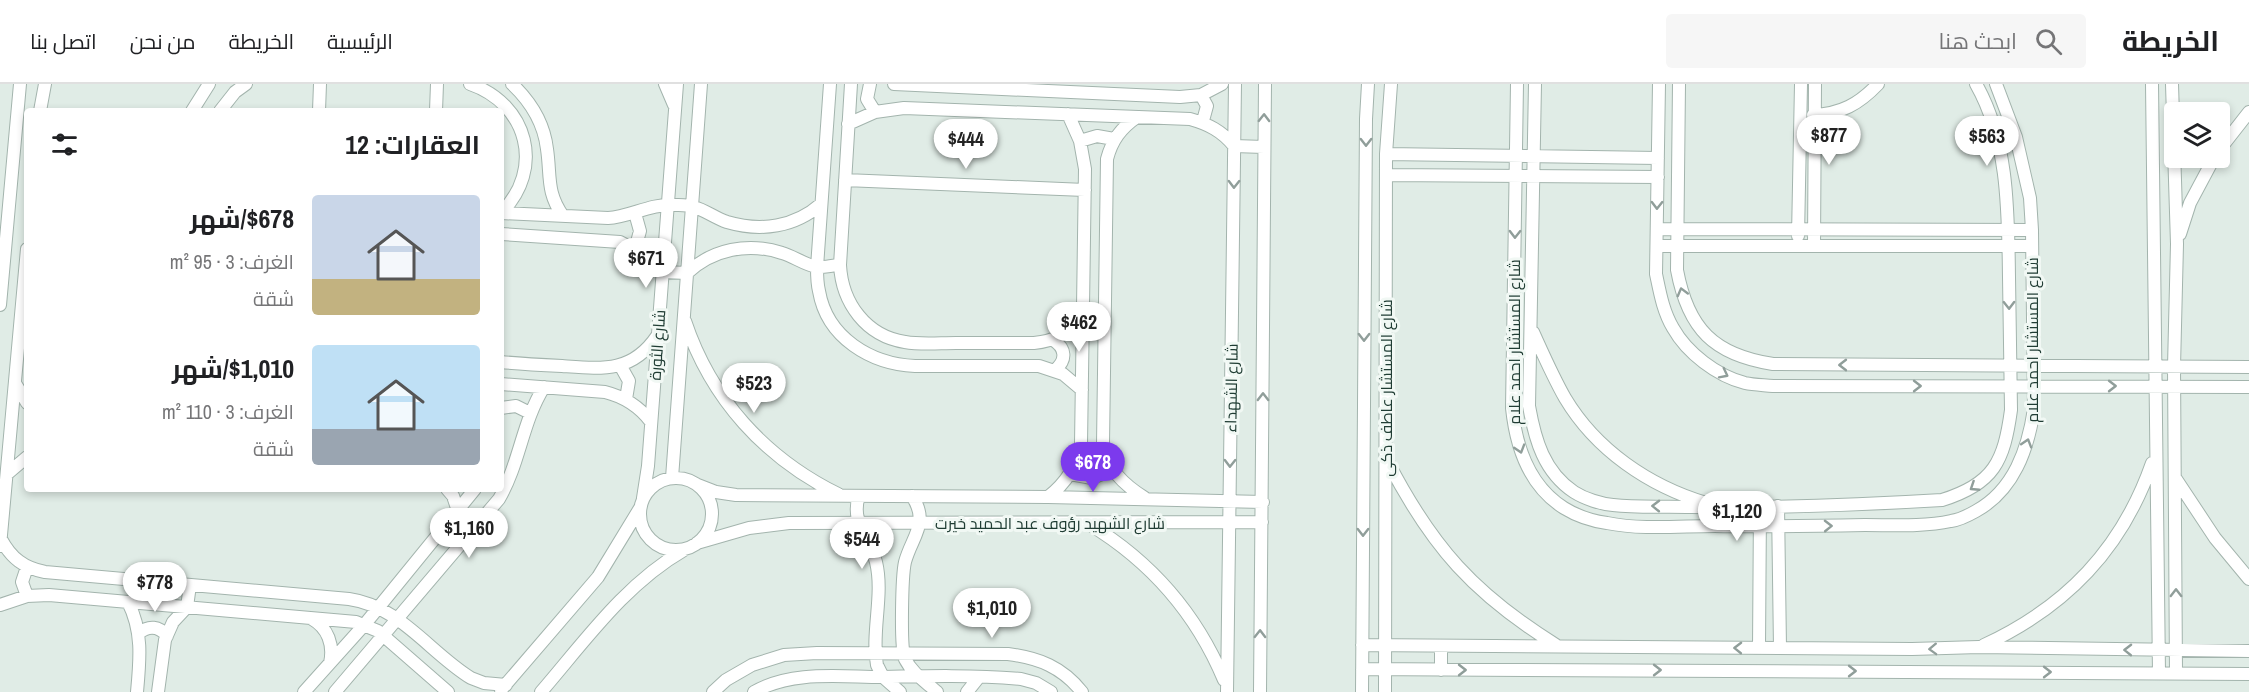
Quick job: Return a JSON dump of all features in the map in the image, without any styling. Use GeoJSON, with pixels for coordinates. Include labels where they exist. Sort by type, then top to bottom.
{"type":"FeatureCollection","features":[{"type":"Feature","properties":{"kind":"street"},"geometry":{"type":"LineString","coordinates":[[0,305],[20,84]]}},
{"type":"Feature","properties":{"kind":"street"},"geometry":{"type":"LineString","coordinates":[[41,108],[45,84]]}},
{"type":"Feature","properties":{"kind":"street"},"geometry":{"type":"LineString","coordinates":[[194,108],[209,84]]}},
{"type":"Feature","properties":{"kind":"street"},"geometry":{"type":"LineString","coordinates":[[222,108],[235,92],[246,84]]}},
{"type":"Feature","properties":{"kind":"street"},"geometry":{"type":"LineString","coordinates":[[319,108],[320,84]]}},
{"type":"Feature","properties":{"kind":"street"},"geometry":{"type":"LineString","coordinates":[[436,108],[437,84]]}},
{"type":"Feature","properties":{"kind":"street"},"geometry":{"type":"LineString","coordinates":[[470,84],[489,92],[506,106],[518,123],[524,142],[526,162],[522,181],[514,198],[504,210]]}},
{"type":"Feature","properties":{"kind":"street"},"geometry":{"type":"LineString","coordinates":[[512,84],[529,102],[541,124],[547,148],[550,192],[563,216]]}},
{"type":"Feature","properties":{"kind":"street"},"geometry":{"type":"LineString","coordinates":[[664,84],[675,107]]}},
{"type":"Feature","properties":{"kind":"street","name":"شارع الثورة"},"geometry":{"type":"LineString","coordinates":[[503,688],[598,577],[641,503],[648,466],[677,84]]}},
{"type":"Feature","properties":{"kind":"street","name":"شارع الثورة"},"geometry":{"type":"LineString","coordinates":[[672,478],[701,84]]}},
{"type":"Feature","properties":{"kind":"street"},"geometry":{"type":"LineString","coordinates":[[830,84],[817,267],[819,292],[830,320],[851,344],[881,361],[915,366],[1030,365],[1055,370],[1082,390]]}},
{"type":"Feature","properties":{"kind":"street"},"geometry":{"type":"LineString","coordinates":[[851,84],[840,265],[843,289],[854,311],[871,328],[893,339],[917,343],[1034,344],[1053,340],[1070,331],[1083,317]]}},
{"type":"Feature","properties":{"kind":"street"},"geometry":{"type":"LineString","coordinates":[[870,84],[867,99],[875,112]]}},
{"type":"Feature","properties":{"kind":"street"},"geometry":{"type":"LineString","coordinates":[[894,84],[1180,97],[1201,95],[1222,84]]}},
{"type":"Feature","properties":{"kind":"street","name":"شارع الشهداء"},"geometry":{"type":"LineString","coordinates":[[1227,689],[1235,84]]}},
{"type":"Feature","properties":{"kind":"street","name":"شارع الشهداء"},"geometry":{"type":"LineString","coordinates":[[1260,692],[1265,84]]}},
{"type":"Feature","properties":{"kind":"street","name":"شارع المستشار عاطف ذكى"},"geometry":{"type":"LineString","coordinates":[[1362,692],[1368,84]]}},
{"type":"Feature","properties":{"kind":"street","name":"شارع المستشار عاطف ذكى"},"geometry":{"type":"LineString","coordinates":[[1385,692],[1386,154],[1391,84]]}},
{"type":"Feature","properties":{"kind":"street","name":"شارع المستشار احمد علام"},"geometry":{"type":"LineString","coordinates":[[1516,84],[1512,408],[1514,431],[1523,461],[1540,487],[1563,508],[1585,518],[1608,524],[1760,527],[1915,525],[1952,521],[1977,511],[1998,494],[2014,473],[2031,431],[2034,409],[2032,230],[2024,168],[2016,137],[1996,84]]}},
{"type":"Feature","properties":{"kind":"street","name":"شارع المستشار احمد علام"},"geometry":{"type":"LineString","coordinates":[[1535,84],[1529,406],[1534,433],[1542,456],[1556,477],[1575,493],[1611,506],[1721,507],[1942,500],[1964,493],[1984,481],[1998,463],[2008,435],[2011,411],[2008,230],[2005,182],[1998,143],[1991,116],[1976,84]]}},
{"type":"Feature","properties":{"kind":"street"},"geometry":{"type":"LineString","coordinates":[[1659,84],[1656,274],[1662,302],[1673,329],[1703,362],[1723,374],[1745,383],[1773,386],[2249,387]]}},
{"type":"Feature","properties":{"kind":"street"},"geometry":{"type":"LineString","coordinates":[[1679,84],[1677,270],[1681,294],[1690,316],[1704,333],[1724,350],[1748,360],[1773,364],[2249,367]]}},
{"type":"Feature","properties":{"kind":"street"},"geometry":{"type":"LineString","coordinates":[[1798,246],[1801,84]]}},
{"type":"Feature","properties":{"kind":"street"},"geometry":{"type":"LineString","coordinates":[[1814,246],[1815,84]]}},
{"type":"Feature","properties":{"kind":"street"},"geometry":{"type":"LineString","coordinates":[[1814,115],[1828,114],[1852,106],[1878,84]]}},
{"type":"Feature","properties":{"kind":"street"},"geometry":{"type":"LineString","coordinates":[[2152,84],[2159,673]]}},
{"type":"Feature","properties":{"kind":"street"},"geometry":{"type":"LineString","coordinates":[[2172,84],[2177,244],[2174,367],[2176,673]]}},
{"type":"Feature","properties":{"kind":"street"},"geometry":{"type":"LineString","coordinates":[[1200,122],[1207,106],[1201,95]]}},
{"type":"Feature","properties":{"kind":"street"},"geometry":{"type":"LineString","coordinates":[[848,124],[875,112],[904,108],[1190,119],[1219,130],[1234,146],[1264,147]]}},
{"type":"Feature","properties":{"kind":"street"},"geometry":{"type":"LineString","coordinates":[[2230,136],[2249,112]]}},
{"type":"Feature","properties":{"kind":"street"},"geometry":{"type":"LineString","coordinates":[[1048,497],[1070,474],[1079,455],[1081,444],[1085,159],[1068,114]]}},
{"type":"Feature","properties":{"kind":"street"},"geometry":{"type":"LineString","coordinates":[[1137,117],[1128,123],[1114,139],[1107,159],[1103,432],[1106,456],[1113,470],[1126,486],[1146,499]]}},
{"type":"Feature","properties":{"kind":"street"},"geometry":{"type":"LineString","coordinates":[[1080,141],[1097,136],[1114,139]]}},
{"type":"Feature","properties":{"kind":"street"},"geometry":{"type":"LineString","coordinates":[[1386,154],[1658,158]]}},
{"type":"Feature","properties":{"kind":"street"},"geometry":{"type":"LineString","coordinates":[[2177,244],[2190,203],[2209,168]]}},
{"type":"Feature","properties":{"kind":"street"},"geometry":{"type":"LineString","coordinates":[[1386,175],[1658,177]]}},
{"type":"Feature","properties":{"kind":"street"},"geometry":{"type":"LineString","coordinates":[[845,180],[1085,190]]}},
{"type":"Feature","properties":{"kind":"street"},"geometry":{"type":"LineString","coordinates":[[504,213],[608,219],[668,204],[692,206],[728,222],[768,227],[792,223],[821,204]]}},
{"type":"Feature","properties":{"kind":"street"},"geometry":{"type":"LineString","coordinates":[[635,213],[640,231],[635,249]]}},
{"type":"Feature","properties":{"kind":"street"},"geometry":{"type":"LineString","coordinates":[[1657,229],[2032,230]]}},
{"type":"Feature","properties":{"kind":"street"},"geometry":{"type":"LineString","coordinates":[[504,234],[620,242],[635,249],[663,272],[687,273],[716,253],[739,248],[780,252],[817,267],[840,265]]}},
{"type":"Feature","properties":{"kind":"street"},"geometry":{"type":"LineString","coordinates":[[1657,246],[2032,246]]}},
{"type":"Feature","properties":{"kind":"street"},"geometry":{"type":"LineString","coordinates":[[0,546],[24,282]]}},
{"type":"Feature","properties":{"kind":"street"},"geometry":{"type":"LineString","coordinates":[[684,316],[707,373],[742,423],[788,465],[842,496]]}},
{"type":"Feature","properties":{"kind":"street"},"geometry":{"type":"LineString","coordinates":[[1532,330],[1566,400],[1589,431],[1617,458],[1649,480],[1675,492],[1721,507]]}},
{"type":"Feature","properties":{"kind":"street"},"geometry":{"type":"LineString","coordinates":[[504,362],[596,368],[620,365],[642,354],[658,335]]}},
{"type":"Feature","properties":{"kind":"street"},"geometry":{"type":"LineString","coordinates":[[1053,340],[1059,344],[1064,358],[1055,370]]}},
{"type":"Feature","properties":{"kind":"street"},"geometry":{"type":"LineString","coordinates":[[620,365],[629,381],[626,399]]}},
{"type":"Feature","properties":{"kind":"street"},"geometry":{"type":"LineString","coordinates":[[15,382],[24,398]]}},
{"type":"Feature","properties":{"kind":"street"},"geometry":{"type":"LineString","coordinates":[[504,384],[605,392],[636,405],[651,422]]}},
{"type":"Feature","properties":{"kind":"street"},"geometry":{"type":"LineString","coordinates":[[504,488],[512,472],[530,414],[544,387]]}},
{"type":"Feature","properties":{"kind":"street"},"geometry":{"type":"LineString","coordinates":[[504,408],[516,406],[530,414]]}},
{"type":"Feature","properties":{"kind":"street"},"geometry":{"type":"LineString","coordinates":[[1979,647],[2010,633],[2039,615],[2090,571],[2130,516],[2145,485],[2156,454]]}},
{"type":"Feature","properties":{"kind":"street"},"geometry":{"type":"LineString","coordinates":[[7,474],[24,460]]}},
{"type":"Feature","properties":{"kind":"street"},"geometry":{"type":"LineString","coordinates":[[1386,460],[1424,525],[1457,567],[1487,597],[1521,623],[1557,646]]}},
{"type":"Feature","properties":{"kind":"street"},"geometry":{"type":"LineString","coordinates":[[1998,463],[2014,473]]}},
{"type":"Feature","properties":{"kind":"street"},"geometry":{"type":"LineString","coordinates":[[1070,474],[1092,478],[1113,470]]}},
{"type":"Feature","properties":{"kind":"street"},"geometry":{"type":"LineString","coordinates":[[2175,477],[2215,538],[2249,579]]}},
{"type":"Feature","properties":{"kind":"street"},"geometry":{"type":"LineString","coordinates":[[541,692],[626,594],[653,570],[693,545],[708,531],[712,514],[708,498],[698,485],[681,478],[672,478],[655,484],[641,503],[641,525],[650,539],[665,548],[682,549],[693,545]]}},
{"type":"Feature","properties":{"kind":"street","name":"شارع الشهيد رؤوف عبد الحميد خيرت"},"geometry":{"type":"LineString","coordinates":[[698,485],[716,492],[736,495],[1263,501]]}},
{"type":"Feature","properties":{"kind":"street"},"geometry":{"type":"LineString","coordinates":[[450,492],[458,511]]}},
{"type":"Feature","properties":{"kind":"street"},"geometry":{"type":"LineString","coordinates":[[304,692],[365,624],[473,492]]}},
{"type":"Feature","properties":{"kind":"street"},"geometry":{"type":"LineString","coordinates":[[335,692],[502,492]]}},
{"type":"Feature","properties":{"kind":"street"},"geometry":{"type":"LineString","coordinates":[[1563,508],[1575,493]]}},
{"type":"Feature","properties":{"kind":"street"},"geometry":{"type":"LineString","coordinates":[[859,496],[856,508],[858,523],[876,564],[877,665],[883,677],[900,692]]}},
{"type":"Feature","properties":{"kind":"street"},"geometry":{"type":"LineString","coordinates":[[912,496],[919,509],[920,523],[905,564],[903,653],[909,666],[938,692]]}},
{"type":"Feature","properties":{"kind":"street"},"geometry":{"type":"LineString","coordinates":[[2156,500],[2175,500]]}},
{"type":"Feature","properties":{"kind":"street"},"geometry":{"type":"LineString","coordinates":[[1759,648],[1760,506]]}},
{"type":"Feature","properties":{"kind":"street"},"geometry":{"type":"LineString","coordinates":[[1778,506],[1780,648]]}},
{"type":"Feature","properties":{"kind":"street","name":"شارع الشهيد رؤوف عبد الحميد خيرت"},"geometry":{"type":"LineString","coordinates":[[693,545],[722,534],[762,525],[789,523],[1262,522]]}},
{"type":"Feature","properties":{"kind":"street"},"geometry":{"type":"LineString","coordinates":[[1088,524],[1124,547],[1171,592],[1208,646],[1227,689]]}},
{"type":"Feature","properties":{"kind":"street"},"geometry":{"type":"LineString","coordinates":[[1,539],[11,555],[27,567],[45,572],[350,599],[379,607],[398,619],[471,678],[503,688]]}},
{"type":"Feature","properties":{"kind":"street"},"geometry":{"type":"LineString","coordinates":[[27,567],[22,582],[27,596]]}},
{"type":"Feature","properties":{"kind":"street"},"geometry":{"type":"LineString","coordinates":[[158,692],[167,636],[173,622],[187,607],[190,585]]}},
{"type":"Feature","properties":{"kind":"street"},"geometry":{"type":"LineString","coordinates":[[0,605],[27,596],[49,595],[365,624],[384,636],[448,692]]}},
{"type":"Feature","properties":{"kind":"street"},"geometry":{"type":"LineString","coordinates":[[128,602],[136,619],[139,633],[140,658],[137,692]]}},
{"type":"Feature","properties":{"kind":"street"},"geometry":{"type":"LineString","coordinates":[[1362,610],[1386,611]]}},
{"type":"Feature","properties":{"kind":"street"},"geometry":{"type":"LineString","coordinates":[[311,618],[327,634],[331,648],[330,663]]}},
{"type":"Feature","properties":{"kind":"street"},"geometry":{"type":"LineString","coordinates":[[139,633],[151,628],[160,630],[167,636]]}},
{"type":"Feature","properties":{"kind":"street"},"geometry":{"type":"LineString","coordinates":[[1362,645],[1979,647],[2249,651]]}},
{"type":"Feature","properties":{"kind":"street"},"geometry":{"type":"LineString","coordinates":[[1441,670],[1442,646]]}},
{"type":"Feature","properties":{"kind":"street"},"geometry":{"type":"LineString","coordinates":[[713,692],[726,680],[752,665],[784,655],[903,653],[1029,656],[1061,671],[1082,692]]}},
{"type":"Feature","properties":{"kind":"street"},"geometry":{"type":"LineString","coordinates":[[1362,669],[2249,674]]}},
{"type":"Feature","properties":{"kind":"street"},"geometry":{"type":"LineString","coordinates":[[754,692],[772,684],[805,677],[919,676],[1021,679],[1035,683],[1051,692]]}},
{"type":"Feature","properties":{"kind":"street"},"geometry":{"type":"LineString","coordinates":[[967,692],[979,677]]}},
{"type":"Feature","properties":{"kind":"street"},"geometry":{"type":"LineString","coordinates":[[726,680],[735,692]]}}]}
